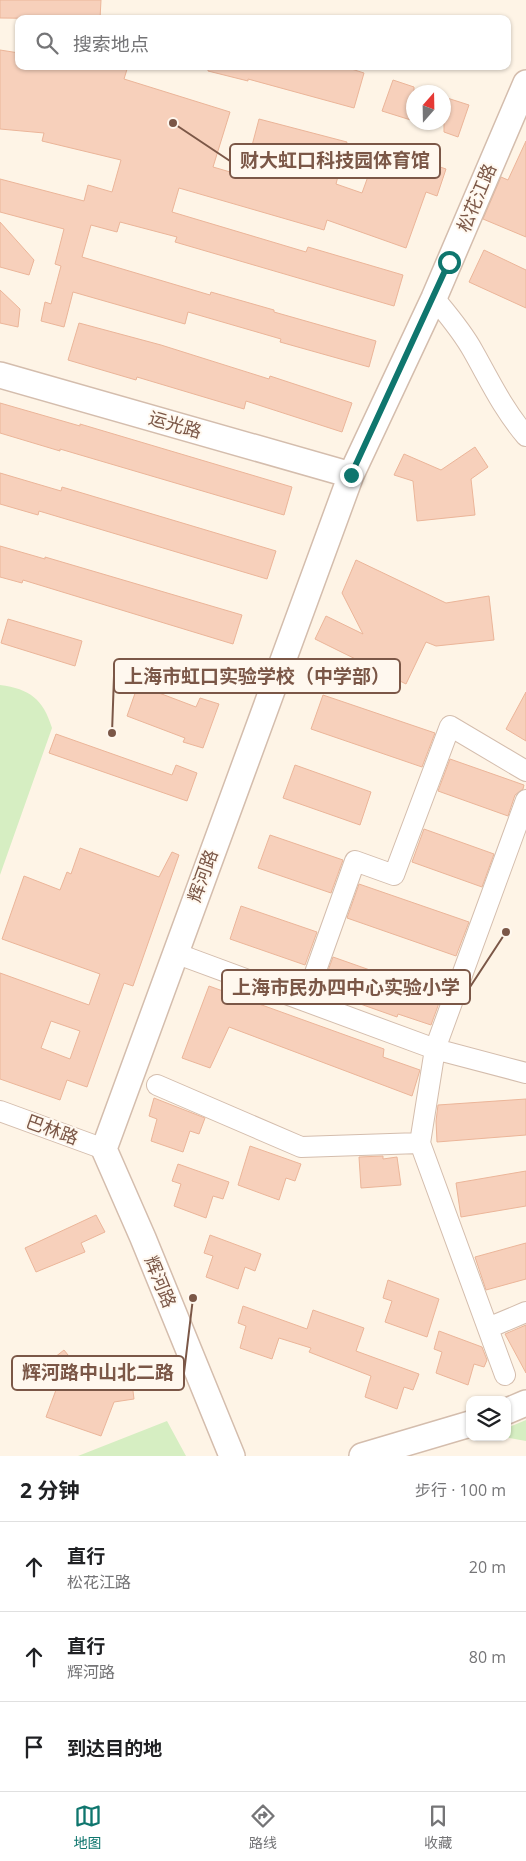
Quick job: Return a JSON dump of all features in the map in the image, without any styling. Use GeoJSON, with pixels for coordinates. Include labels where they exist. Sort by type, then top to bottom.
{"type":"FeatureCollection","features":[{"type":"Feature","properties":{"kind":"street","name":"松花江路"},"geometry":{"type":"LineString","coordinates":[[434,298],[526,83]]}},
{"type":"Feature","properties":{"kind":"street"},"geometry":{"type":"LineString","coordinates":[[434,298],[456,324],[492,388],[515,424],[526,436]]}},
{"type":"Feature","properties":{"kind":"street","name":"辉河路"},"geometry":{"type":"LineString","coordinates":[[232,1456],[104,1149],[351,475],[434,298]]}},
{"type":"Feature","properties":{"kind":"street","name":"运光路"},"geometry":{"type":"LineString","coordinates":[[0,375],[351,475]]}},
{"type":"Feature","properties":{"kind":"street"},"geometry":{"type":"LineString","coordinates":[[305,1001],[355,860],[394,875],[450,726],[526,771]]}},
{"type":"Feature","properties":{"kind":"street"},"geometry":{"type":"LineString","coordinates":[[504,1374],[420,1143],[434,1049],[526,800]]}},
{"type":"Feature","properties":{"kind":"street"},"geometry":{"type":"LineString","coordinates":[[175,953],[434,1049],[526,1073]]}},
{"type":"Feature","properties":{"kind":"street"},"geometry":{"type":"LineString","coordinates":[[157,1084],[301,1147],[420,1143]]}},
{"type":"Feature","properties":{"kind":"street","name":"巴林路"},"geometry":{"type":"LineString","coordinates":[[0,1111],[104,1149]]}},
{"type":"Feature","properties":{"kind":"street"},"geometry":{"type":"LineString","coordinates":[[488,1328],[526,1312]]}},
{"type":"Feature","properties":{"kind":"street"},"geometry":{"type":"LineString","coordinates":[[511,1410],[526,1404]]}},
{"type":"Feature","properties":{"kind":"street"},"geometry":{"type":"LineString","coordinates":[[362,1456],[464,1426]]}},
{"type":"Feature","properties":{"kind":"street"},"geometry":{"type":"LineString","coordinates":[[439,1456],[438,1448],[443,1440],[464,1426]]}},
{"type":"Feature","properties":{"kind":"green space"},"geometry":{"type":"Polygon","coordinates":[[[0,685],[20,689],[34,697],[40,703],[52,728],[0,875],[0,685]]]}},
{"type":"Feature","properties":{"kind":"green space"},"geometry":{"type":"Polygon","coordinates":[[[526,1420],[526,1441],[511,1438],[511,1426],[526,1420]]]}},
{"type":"Feature","properties":{"kind":"green space"},"geometry":{"type":"Polygon","coordinates":[[[167,1421],[186,1456],[78,1456],[167,1421]]]}},
{"type":"Feature","properties":{"kind":"building"},"geometry":{"type":"Polygon","coordinates":[[[0,0],[101,0],[100,15],[15,15],[15,18],[0,18],[0,0]]]}},
{"type":"Feature","properties":{"kind":"building"},"geometry":{"type":"Polygon","coordinates":[[[0,50],[15,52],[15,70],[127,70],[124,79],[230,112],[213,167],[244,176],[259,119],[347,142],[336,184],[362,193],[379,146],[446,169],[437,196],[426,192],[406,248],[327,220],[324,230],[179,188],[172,212],[306,252],[308,247],[403,275],[394,306],[175,242],[177,237],[120,222],[117,232],[91,225],[82,257],[210,295],[211,292],[274,310],[274,312],[376,341],[369,367],[280,342],[281,339],[188,312],[185,324],[73,292],[64,327],[41,321],[45,302],[51,304],[61,266],[55,264],[64,229],[0,212],[0,179],[84,201],[88,185],[112,192],[121,160],[42,141],[44,133],[0,129],[0,50]]]}},
{"type":"Feature","properties":{"kind":"building"},"geometry":{"type":"Polygon","coordinates":[[[355,70],[364,73],[354,108],[248,79],[248,81],[208,71],[355,70]]]}},
{"type":"Feature","properties":{"kind":"building"},"geometry":{"type":"Polygon","coordinates":[[[393,80],[408,85],[406,85],[406,118],[382,111],[393,80]]]}},
{"type":"Feature","properties":{"kind":"building"},"geometry":{"type":"Polygon","coordinates":[[[451,99],[469,105],[458,137],[444,132],[444,130],[451,130],[451,99]]]}},
{"type":"Feature","properties":{"kind":"building"},"geometry":{"type":"Polygon","coordinates":[[[526,141],[526,237],[483,219],[501,177],[508,180],[526,141]]]}},
{"type":"Feature","properties":{"kind":"building"},"geometry":{"type":"Polygon","coordinates":[[[0,222],[34,260],[29,275],[0,267],[0,222]]]}},
{"type":"Feature","properties":{"kind":"building"},"geometry":{"type":"Polygon","coordinates":[[[484,250],[526,270],[526,308],[469,282],[484,250]]]}},
{"type":"Feature","properties":{"kind":"building"},"geometry":{"type":"Polygon","coordinates":[[[0,290],[20,309],[18,327],[0,323],[0,290]]]}},
{"type":"Feature","properties":{"kind":"building"},"geometry":{"type":"Polygon","coordinates":[[[79,323],[161,345],[269,379],[270,376],[352,403],[342,432],[246,401],[244,409],[137,377],[136,380],[68,360],[79,323]]]}},
{"type":"Feature","properties":{"kind":"building"},"geometry":{"type":"Polygon","coordinates":[[[0,403],[80,426],[80,424],[292,487],[284,515],[0,433],[0,403]]]}},
{"type":"Feature","properties":{"kind":"building"},"geometry":{"type":"Polygon","coordinates":[[[475,447],[488,467],[471,479],[475,515],[417,521],[413,481],[394,475],[404,454],[441,470],[475,447]]]}},
{"type":"Feature","properties":{"kind":"building"},"geometry":{"type":"Polygon","coordinates":[[[0,473],[61,491],[62,487],[276,551],[267,579],[39,511],[38,515],[0,504],[0,473]]]}},
{"type":"Feature","properties":{"kind":"building"},"geometry":{"type":"Polygon","coordinates":[[[0,546],[45,559],[45,557],[242,615],[233,644],[23,580],[22,583],[0,577],[0,546]]]}},
{"type":"Feature","properties":{"kind":"building"},"geometry":{"type":"Polygon","coordinates":[[[356,560],[446,603],[489,596],[494,640],[436,646],[426,642],[406,684],[315,639],[326,616],[363,634],[342,593],[356,560]]]}},
{"type":"Feature","properties":{"kind":"building"},"geometry":{"type":"Polygon","coordinates":[[[8,619],[82,641],[75,666],[1,643],[8,619]]]}},
{"type":"Feature","properties":{"kind":"building"},"geometry":{"type":"Polygon","coordinates":[[[138,685],[196,707],[200,698],[219,704],[203,748],[183,742],[185,738],[127,716],[138,685]]]}},
{"type":"Feature","properties":{"kind":"building"},"geometry":{"type":"Polygon","coordinates":[[[526,692],[526,741],[506,729],[526,692]]]}},
{"type":"Feature","properties":{"kind":"building"},"geometry":{"type":"Polygon","coordinates":[[[323,695],[435,733],[422,767],[311,729],[323,695]]]}},
{"type":"Feature","properties":{"kind":"building"},"geometry":{"type":"Polygon","coordinates":[[[56,734],[172,775],[176,765],[197,773],[187,801],[49,753],[56,734]]]}},
{"type":"Feature","properties":{"kind":"building"},"geometry":{"type":"Polygon","coordinates":[[[450,759],[524,785],[523,789],[515,795],[508,816],[438,791],[450,759]]]}},
{"type":"Feature","properties":{"kind":"building"},"geometry":{"type":"Polygon","coordinates":[[[295,765],[371,792],[360,825],[283,798],[295,765]]]}},
{"type":"Feature","properties":{"kind":"building"},"geometry":{"type":"Polygon","coordinates":[[[424,829],[494,854],[482,887],[412,862],[424,829]]]}},
{"type":"Feature","properties":{"kind":"building"},"geometry":{"type":"Polygon","coordinates":[[[270,835],[343,860],[331,893],[258,868],[270,835]]]}},
{"type":"Feature","properties":{"kind":"building"},"geometry":{"type":"Polygon","coordinates":[[[80,848],[159,877],[172,852],[179,855],[133,986],[124,983],[87,1087],[67,1080],[60,1100],[0,1079],[0,973],[89,1005],[100,974],[2,939],[24,876],[60,890],[67,872],[71,874],[80,848]],[[51,1021],[41,1048],[70,1059],[80,1031],[51,1021]]]}},
{"type":"Feature","properties":{"kind":"building"},"geometry":{"type":"Polygon","coordinates":[[[359,884],[469,922],[456,956],[347,918],[359,884]]]}},
{"type":"Feature","properties":{"kind":"building"},"geometry":{"type":"Polygon","coordinates":[[[241,906],[317,932],[305,965],[230,939],[241,906]]]}},
{"type":"Feature","properties":{"kind":"building"},"geometry":{"type":"Polygon","coordinates":[[[333,957],[421,988],[426,974],[447,981],[431,1025],[398,1014],[397,1017],[321,990],[333,957]]]}},
{"type":"Feature","properties":{"kind":"building"},"geometry":{"type":"Polygon","coordinates":[[[209,986],[384,1049],[383,1057],[420,1070],[412,1096],[229,1027],[210,1068],[182,1058],[209,986]]]}},
{"type":"Feature","properties":{"kind":"building"},"geometry":{"type":"Polygon","coordinates":[[[154,1098],[205,1118],[199,1134],[190,1131],[183,1152],[151,1141],[157,1119],[149,1116],[154,1098]]]}},
{"type":"Feature","properties":{"kind":"building"},"geometry":{"type":"Polygon","coordinates":[[[526,1099],[526,1135],[437,1142],[436,1121],[438,1105],[526,1099]]]}},
{"type":"Feature","properties":{"kind":"building"},"geometry":{"type":"Polygon","coordinates":[[[250,1146],[301,1164],[295,1181],[286,1178],[279,1200],[238,1185],[250,1146]]]}},
{"type":"Feature","properties":{"kind":"building"},"geometry":{"type":"Polygon","coordinates":[[[383,1156],[383,1159],[397,1157],[401,1185],[361,1188],[359,1157],[383,1156]]]}},
{"type":"Feature","properties":{"kind":"building"},"geometry":{"type":"Polygon","coordinates":[[[178,1164],[229,1182],[223,1199],[213,1196],[206,1218],[174,1206],[181,1184],[172,1181],[178,1164]]]}},
{"type":"Feature","properties":{"kind":"building"},"geometry":{"type":"Polygon","coordinates":[[[526,1171],[526,1206],[461,1217],[456,1183],[526,1171]]]}},
{"type":"Feature","properties":{"kind":"building"},"geometry":{"type":"Polygon","coordinates":[[[96,1215],[105,1232],[81,1243],[85,1252],[36,1272],[25,1248],[96,1215]]]}},
{"type":"Feature","properties":{"kind":"building"},"geometry":{"type":"Polygon","coordinates":[[[210,1235],[261,1254],[255,1271],[245,1267],[238,1289],[206,1277],[213,1256],[204,1253],[210,1235]]]}},
{"type":"Feature","properties":{"kind":"building"},"geometry":{"type":"Polygon","coordinates":[[[526,1243],[526,1279],[486,1290],[475,1257],[526,1243]]]}},
{"type":"Feature","properties":{"kind":"building"},"geometry":{"type":"Polygon","coordinates":[[[388,1280],[439,1299],[427,1337],[385,1322],[392,1301],[383,1298],[388,1280]]]}},
{"type":"Feature","properties":{"kind":"building"},"geometry":{"type":"Polygon","coordinates":[[[243,1306],[307,1329],[313,1310],[364,1328],[356,1351],[419,1374],[413,1390],[404,1387],[397,1409],[365,1397],[371,1376],[309,1352],[311,1348],[279,1338],[272,1359],[240,1348],[246,1326],[238,1323],[243,1306]]]}},
{"type":"Feature","properties":{"kind":"building"},"geometry":{"type":"Polygon","coordinates":[[[526,1325],[526,1373],[505,1334],[526,1325]]]}},
{"type":"Feature","properties":{"kind":"building"},"geometry":{"type":"Polygon","coordinates":[[[439,1331],[482,1347],[487,1360],[484,1367],[474,1364],[468,1385],[436,1373],[442,1352],[434,1349],[439,1331]]]}},
{"type":"Feature","properties":{"kind":"building"},"geometry":{"type":"Polygon","coordinates":[[[64,1350],[89,1381],[131,1375],[134,1399],[114,1402],[101,1436],[46,1417],[60,1379],[45,1365],[64,1350]]]}},
{"type":"Feature","properties":{"kind":"place","name":"财大虹口科技园体育馆"},"geometry":{"type":"Point","coordinates":[173,123]}},
{"type":"Feature","properties":{"kind":"place","name":"上海市虹口实验学校（中学部）"},"geometry":{"type":"Point","coordinates":[112,733]}},
{"type":"Feature","properties":{"kind":"place","name":"上海市民办四中心实验小学"},"geometry":{"type":"Point","coordinates":[506,932]}},
{"type":"Feature","properties":{"kind":"place","name":"辉河路中山北二路"},"geometry":{"type":"Point","coordinates":[193,1298]}},
{"type":"Feature","properties":{"kind":"route"},"geometry":{"type":"LineString","coordinates":[[351,475],[449,262]]}}]}
